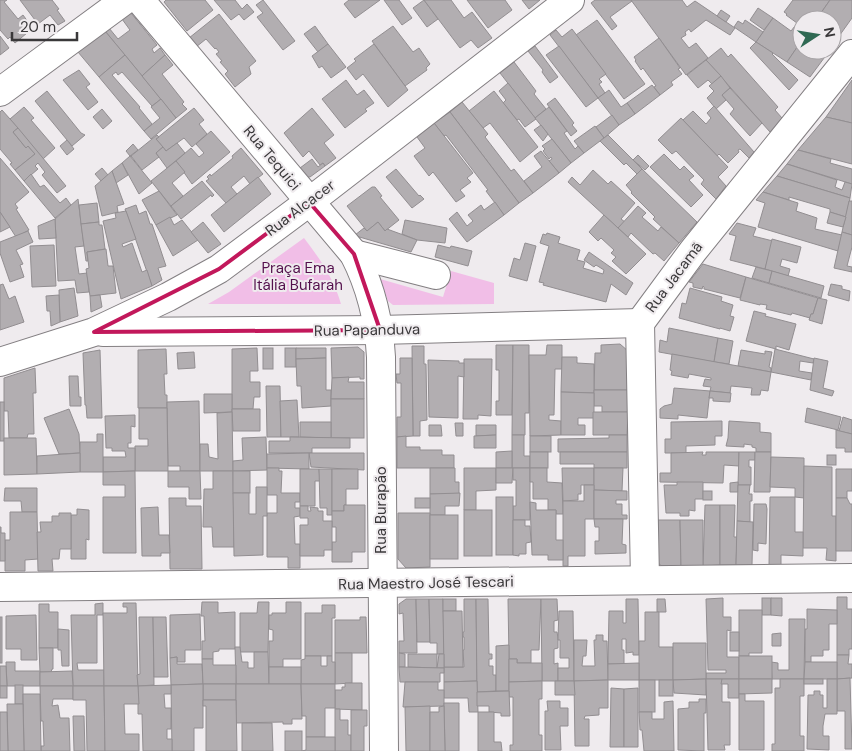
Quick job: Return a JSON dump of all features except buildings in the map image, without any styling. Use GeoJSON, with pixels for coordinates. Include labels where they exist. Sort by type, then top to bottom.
{"type":"FeatureCollection","features":[{"type":"Feature","properties":{"kind":"street"},"geometry":{"type":"LineString","coordinates":[[0,92],[125,0]]}},
{"type":"Feature","properties":{"kind":"street","name":"Rua Tequici"},"geometry":{"type":"LineString","coordinates":[[140,0],[354,254],[362,269],[380,330]]}},
{"type":"Feature","properties":{"kind":"street","name":"Rua Alcacer"},"geometry":{"type":"LineString","coordinates":[[0,362],[94,332],[168,298],[219,269],[309,202],[570,0]]}},
{"type":"Feature","properties":{"kind":"street","name":"Rua Jacamã"},"geometry":{"type":"LineString","coordinates":[[645,580],[640,323],[693,251],[852,54]]}},
{"type":"Feature","properties":{"kind":"street"},"geometry":{"type":"LineString","coordinates":[[354,254],[436,275]]}},
{"type":"Feature","properties":{"kind":"street","name":"Rua Papanduva"},"geometry":{"type":"LineString","coordinates":[[94,332],[380,330],[640,323]]}},
{"type":"Feature","properties":{"kind":"street","name":"Rua Burapão"},"geometry":{"type":"LineString","coordinates":[[380,330],[384,751]]}},
{"type":"Feature","properties":{"kind":"street","name":"Rua Maestro José Tescari"},"geometry":{"type":"LineString","coordinates":[[0,587],[852,578]]}},
{"type":"Feature","properties":{"kind":"highlighted area"},"geometry":{"type":"Polygon","coordinates":[[[309,202],[354,254],[380,330],[94,332],[219,269],[309,202]]]}},
{"type":"Feature","properties":{"kind":"green space","name":"Praça Ema Itália Bufarah"},"geometry":{"type":"Polygon","coordinates":[[[304,238],[335,286],[341,304],[208,304],[229,292],[304,238]]]}},
{"type":"Feature","properties":{"kind":"green space"},"geometry":{"type":"Polygon","coordinates":[[[451,271],[494,283],[494,304],[393,305],[388,301],[380,279],[443,297],[451,271]]]}}]}
